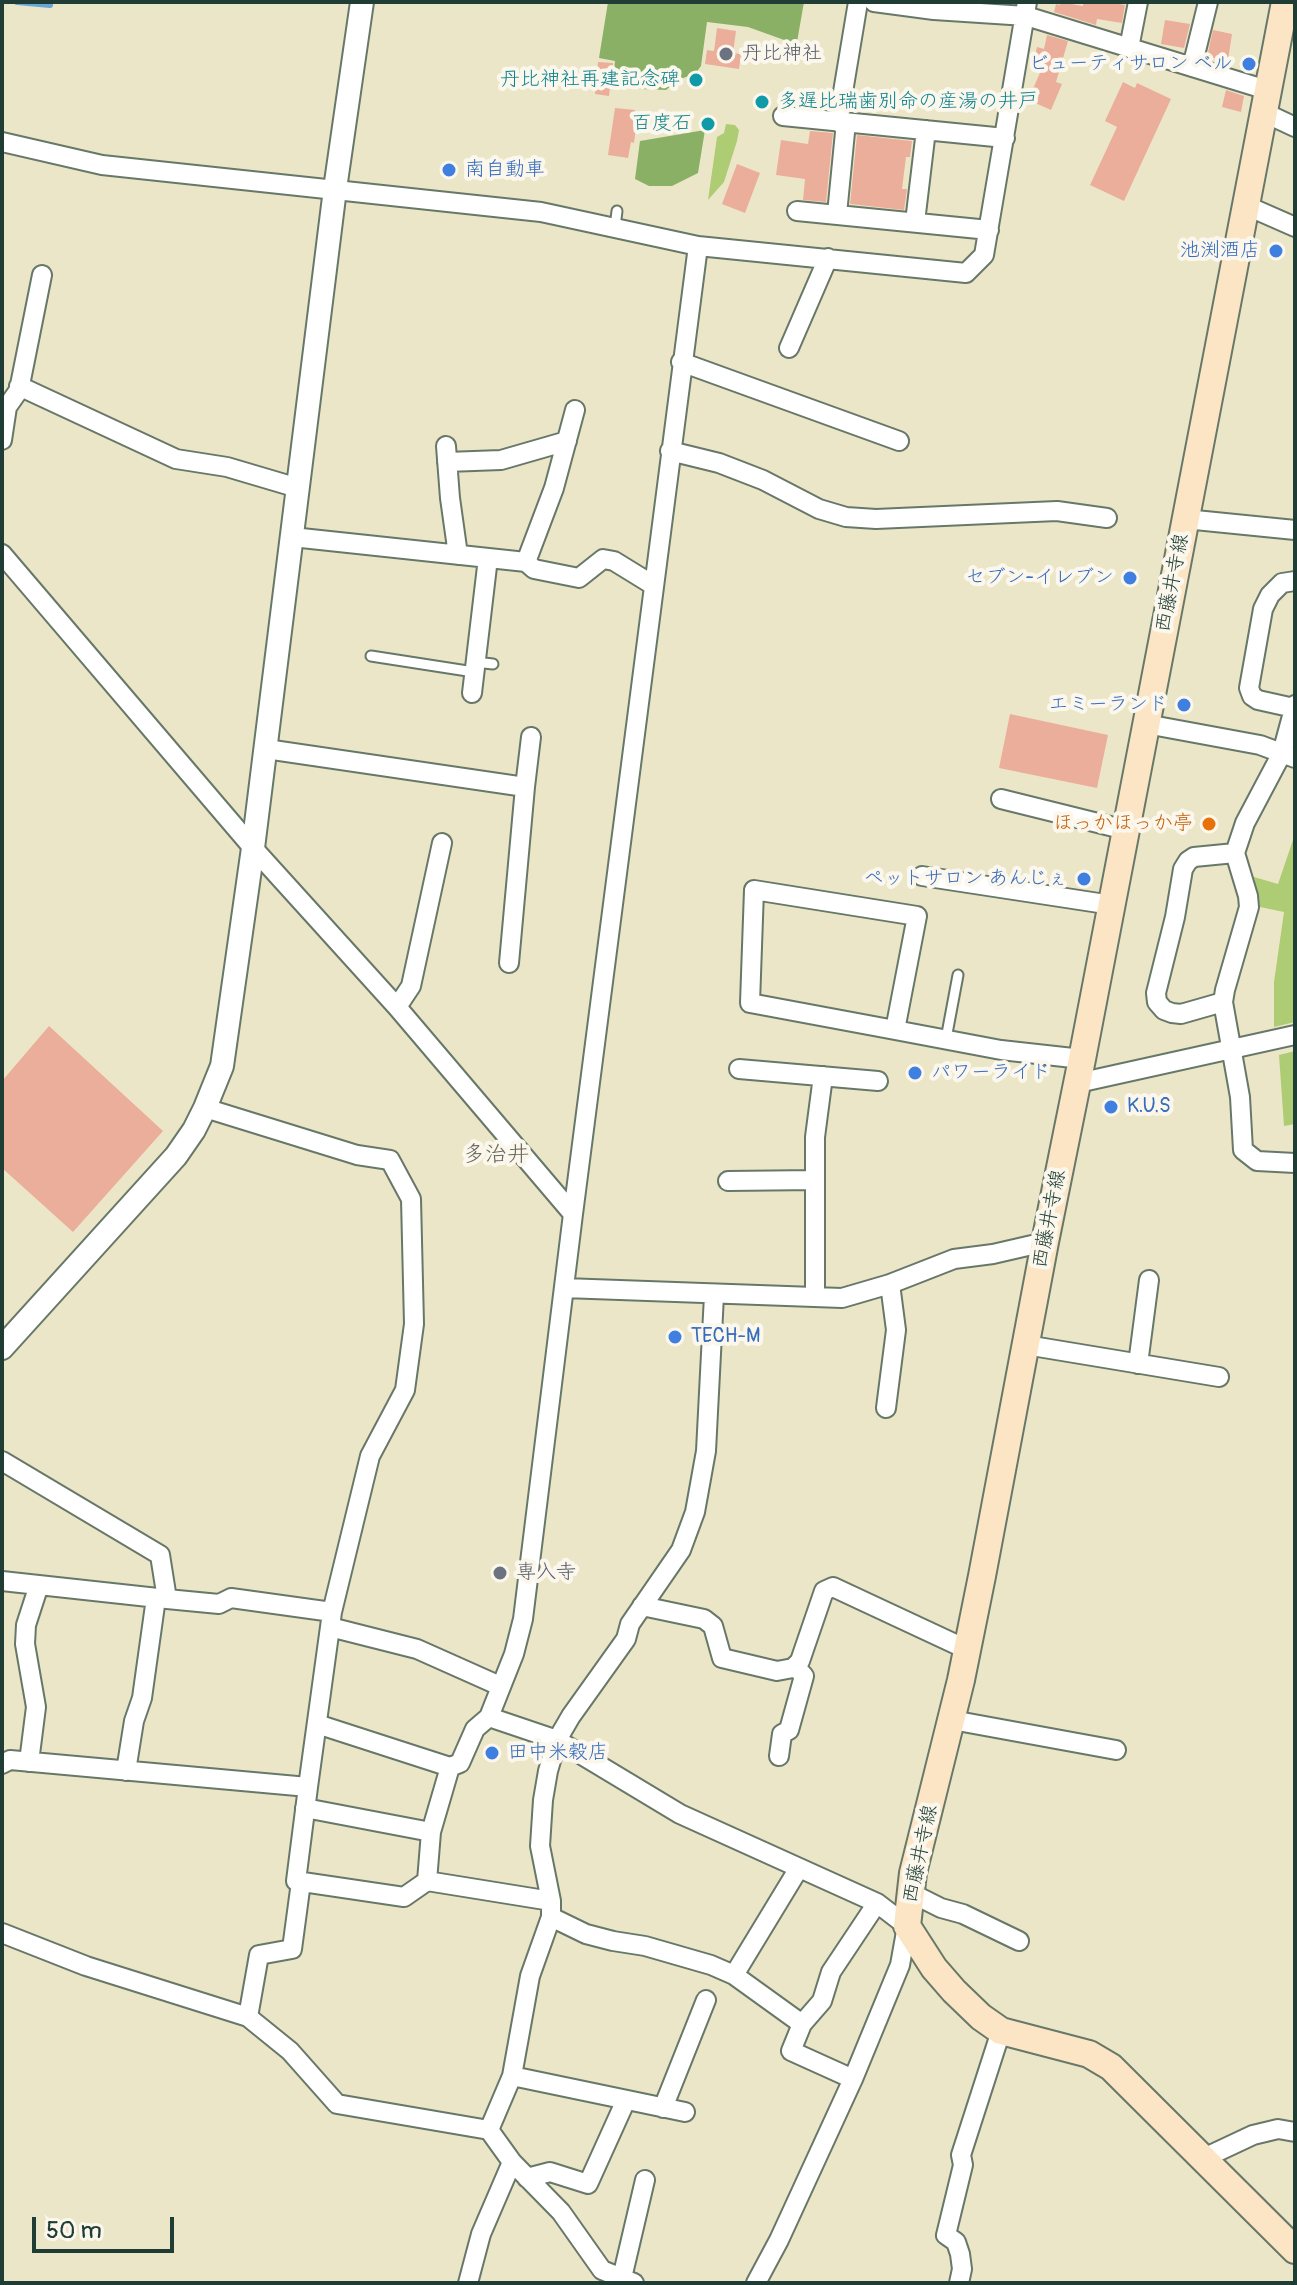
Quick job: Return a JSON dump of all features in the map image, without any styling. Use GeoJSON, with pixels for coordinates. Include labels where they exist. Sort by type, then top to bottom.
{"type":"FeatureCollection","features":[{"type":"Feature","properties":{"kind":"main road","name":"西藤井寺線"},"geometry":{"type":"LineString","coordinates":[[1285,2],[968,1650],[913,1873],[907,1926],[934,1968],[954,1991],[1001,2031],[1089,2054],[1111,2067],[1295,2250]]}},
{"type":"Feature","properties":{"kind":"street"},"geometry":{"type":"LineString","coordinates":[[2,1348],[176,1156],[194,1130],[222,1066],[362,2]]}},
{"type":"Feature","properties":{"kind":"street"},"geometry":{"type":"LineString","coordinates":[[837,214],[842,122],[858,2]]}},
{"type":"Feature","properties":{"kind":"street"},"geometry":{"type":"LineString","coordinates":[[874,2],[934,10],[1027,9],[1129,48],[1192,67],[1265,101],[1295,127]]}},
{"type":"Feature","properties":{"kind":"street"},"geometry":{"type":"LineString","coordinates":[[1129,48],[1138,2]]}},
{"type":"Feature","properties":{"kind":"street"},"geometry":{"type":"LineString","coordinates":[[1192,67],[1208,2]]}},
{"type":"Feature","properties":{"kind":"street"},"geometry":{"type":"LineString","coordinates":[[2,142],[102,165],[616,219],[698,246],[966,273],[984,255],[1027,9]]}},
{"type":"Feature","properties":{"kind":"street"},"geometry":{"type":"LineString","coordinates":[[783,116],[1005,138]]}},
{"type":"Feature","properties":{"kind":"street"},"geometry":{"type":"LineString","coordinates":[[915,222],[926,130]]}},
{"type":"Feature","properties":{"kind":"street"},"geometry":{"type":"LineString","coordinates":[[1245,205],[1295,227]]}},
{"type":"Feature","properties":{"kind":"street"},"geometry":{"type":"LineString","coordinates":[[797,211],[989,230]]}},
{"type":"Feature","properties":{"kind":"street"},"geometry":{"type":"LineString","coordinates":[[317,1724],[450,1767],[460,1763],[475,1729],[489,1717],[514,1654],[523,1619],[698,246]]}},
{"type":"Feature","properties":{"kind":"street"},"geometry":{"type":"LineString","coordinates":[[789,348],[828,258]]}},
{"type":"Feature","properties":{"kind":"street"},"geometry":{"type":"LineString","coordinates":[[2,440],[7,407],[19,386],[42,275]]}},
{"type":"Feature","properties":{"kind":"street"},"geometry":{"type":"LineString","coordinates":[[681,362],[899,441]]}},
{"type":"Feature","properties":{"kind":"street"},"geometry":{"type":"LineString","coordinates":[[19,386],[176,459],[227,467],[298,488]]}},
{"type":"Feature","properties":{"kind":"street"},"geometry":{"type":"LineString","coordinates":[[526,562],[554,488],[575,410]]}},
{"type":"Feature","properties":{"kind":"street"},"geometry":{"type":"LineString","coordinates":[[458,555],[446,454],[501,460],[567,441]]}},
{"type":"Feature","properties":{"kind":"street"},"geometry":{"type":"LineString","coordinates":[[670,451],[719,463],[763,480],[819,509],[846,517],[876,519],[1057,511],[1107,518]]}},
{"type":"Feature","properties":{"kind":"street"},"geometry":{"type":"LineString","coordinates":[[1185,519],[1295,530]]}},
{"type":"Feature","properties":{"kind":"street"},"geometry":{"type":"LineString","coordinates":[[292,537],[526,562],[534,569],[579,578],[603,559],[614,561],[653,585]]}},
{"type":"Feature","properties":{"kind":"street"},"geometry":{"type":"LineString","coordinates":[[2,554],[253,848],[397,1007],[573,1214]]}},
{"type":"Feature","properties":{"kind":"street"},"geometry":{"type":"LineString","coordinates":[[472,693],[481,666],[488,558]]}},
{"type":"Feature","properties":{"kind":"street"},"geometry":{"type":"LineString","coordinates":[[1295,581],[1282,583],[1270,595],[1263,609],[1249,688],[1258,700],[1295,706],[1288,756],[1245,823],[1235,853],[1249,907],[1223,1002],[1240,1097],[1243,1150],[1257,1161],[1295,1163]]}},
{"type":"Feature","properties":{"kind":"street"},"geometry":{"type":"LineString","coordinates":[[1146,724],[1260,745],[1288,756]]}},
{"type":"Feature","properties":{"kind":"street"},"geometry":{"type":"LineString","coordinates":[[509,963],[531,737]]}},
{"type":"Feature","properties":{"kind":"street"},"geometry":{"type":"LineString","coordinates":[[266,749],[525,787]]}},
{"type":"Feature","properties":{"kind":"street"},"geometry":{"type":"LineString","coordinates":[[1001,799],[1126,830]]}},
{"type":"Feature","properties":{"kind":"street"},"geometry":{"type":"LineString","coordinates":[[397,1007],[411,986],[442,843]]}},
{"type":"Feature","properties":{"kind":"street"},"geometry":{"type":"LineString","coordinates":[[1223,1002],[1181,1014],[1172,1013],[1157,1002],[1156,993],[1183,869],[1194,857],[1235,853]]}},
{"type":"Feature","properties":{"kind":"street"},"geometry":{"type":"LineString","coordinates":[[922,876],[1112,905]]}},
{"type":"Feature","properties":{"kind":"street"},"geometry":{"type":"LineString","coordinates":[[895,1030],[917,916],[754,890],[750,1003],[1001,1050],[1080,1071],[1232,1049],[1295,1035]]}},
{"type":"Feature","properties":{"kind":"street"},"geometry":{"type":"LineString","coordinates":[[739,1069],[878,1081]]}},
{"type":"Feature","properties":{"kind":"street"},"geometry":{"type":"LineString","coordinates":[[815,1297],[815,1137],[823,1076]]}},
{"type":"Feature","properties":{"kind":"street"},"geometry":{"type":"LineString","coordinates":[[205,1108],[357,1155],[390,1160],[411,1199],[414,1324],[405,1390],[370,1456],[331,1620],[296,1881],[404,1897],[427,1881],[551,1909],[586,1934],[671,1953],[734,1975],[802,2024]]}},
{"type":"Feature","properties":{"kind":"street"},"geometry":{"type":"LineString","coordinates":[[728,1181],[815,1180]]}},
{"type":"Feature","properties":{"kind":"street"},"geometry":{"type":"LineString","coordinates":[[564,1288],[842,1298],[890,1284],[954,1259],[1045,1242]]}},
{"type":"Feature","properties":{"kind":"street"},"geometry":{"type":"LineString","coordinates":[[1138,1364],[1149,1280]]}},
{"type":"Feature","properties":{"kind":"street"},"geometry":{"type":"LineString","coordinates":[[886,1408],[896,1330],[890,1284]]}},
{"type":"Feature","properties":{"kind":"street"},"geometry":{"type":"LineString","coordinates":[[489,2130],[512,2076],[530,1976],[551,1909],[540,1846],[543,1800],[557,1740],[626,1639],[630,1624],[681,1550],[695,1512],[706,1451],[714,1295]]}},
{"type":"Feature","properties":{"kind":"street"},"geometry":{"type":"LineString","coordinates":[[1026,1345],[1219,1377]]}},
{"type":"Feature","properties":{"kind":"street"},"geometry":{"type":"LineString","coordinates":[[2,1461],[160,1555],[162,1599],[142,1698],[134,1721],[126,1771]]}},
{"type":"Feature","properties":{"kind":"street"},"geometry":{"type":"LineString","coordinates":[[2,1581],[219,1604],[231,1598],[331,1620],[417,1649],[500,1686]]}},
{"type":"Feature","properties":{"kind":"street"},"geometry":{"type":"LineString","coordinates":[[29,1762],[36,1707],[25,1644],[26,1625],[39,1585]]}},
{"type":"Feature","properties":{"kind":"street"},"geometry":{"type":"LineString","coordinates":[[642,1606],[704,1619],[713,1626],[722,1658],[777,1671],[793,1668],[800,1661],[824,1591],[833,1587],[968,1650]]}},
{"type":"Feature","properties":{"kind":"street"},"geometry":{"type":"LineString","coordinates":[[779,1756],[782,1734],[789,1730],[804,1676],[795,1666]]}},
{"type":"Feature","properties":{"kind":"street"},"geometry":{"type":"LineString","coordinates":[[489,1717],[557,1740],[680,1814],[877,1903],[907,1926],[900,1965],[853,2079],[756,2283]]}},
{"type":"Feature","properties":{"kind":"street"},"geometry":{"type":"LineString","coordinates":[[952,1720],[1116,1750]]}},
{"type":"Feature","properties":{"kind":"street"},"geometry":{"type":"LineString","coordinates":[[2,1764],[10,1760],[308,1787]]}},
{"type":"Feature","properties":{"kind":"street"},"geometry":{"type":"LineString","coordinates":[[427,1881],[431,1832],[450,1767]]}},
{"type":"Feature","properties":{"kind":"street"},"geometry":{"type":"LineString","coordinates":[[305,1808],[431,1832]]}},
{"type":"Feature","properties":{"kind":"street"},"geometry":{"type":"LineString","coordinates":[[734,1975],[799,1868]]}},
{"type":"Feature","properties":{"kind":"street"},"geometry":{"type":"LineString","coordinates":[[248,2017],[259,1955],[292,1949],[301,1882]]}},
{"type":"Feature","properties":{"kind":"street"},"geometry":{"type":"LineString","coordinates":[[911,1893],[1019,1941]]}},
{"type":"Feature","properties":{"kind":"street"},"geometry":{"type":"LineString","coordinates":[[853,2079],[791,2051],[802,2024],[822,2001],[831,1972],[877,1903]]}},
{"type":"Feature","properties":{"kind":"street"},"geometry":{"type":"LineString","coordinates":[[2,1933],[86,1966],[248,2017],[290,2051],[337,2104],[489,2130],[512,2162],[561,2212],[602,2270],[628,2281],[645,2180]]}},
{"type":"Feature","properties":{"kind":"street"},"geometry":{"type":"LineString","coordinates":[[663,2108],[706,2000]]}},
{"type":"Feature","properties":{"kind":"street"},"geometry":{"type":"LineString","coordinates":[[959,2283],[962,2269],[960,2254],[956,2242],[946,2235],[963,2165],[961,2155],[1001,2031]]}},
{"type":"Feature","properties":{"kind":"street"},"geometry":{"type":"LineString","coordinates":[[512,2076],[685,2112]]}},
{"type":"Feature","properties":{"kind":"street"},"geometry":{"type":"LineString","coordinates":[[527,2178],[550,2172],[588,2184],[626,2100]]}},
{"type":"Feature","properties":{"kind":"street"},"geometry":{"type":"LineString","coordinates":[[1204,2158],[1253,2135],[1278,2129],[1295,2132]]}},
{"type":"Feature","properties":{"kind":"street"},"geometry":{"type":"LineString","coordinates":[[468,2283],[481,2234],[512,2162]]}},
{"type":"Feature","properties":{"kind":"lane"},"geometry":{"type":"LineString","coordinates":[[371,656],[481,666]]}},
{"type":"Feature","properties":{"kind":"lane"},"geometry":{"type":"LineString","coordinates":[[946,1039],[958,975]]}},
{"type":"Feature","properties":{"kind":"green space"},"geometry":{"type":"Polygon","coordinates":[[[608,2],[804,2],[797,42],[748,27],[707,22],[701,66],[695,74],[680,79],[666,90],[613,83],[615,61],[599,58],[608,2]]]}},
{"type":"Feature","properties":{"kind":"green space"},"geometry":{"type":"Polygon","coordinates":[[[726,124],[735,125],[739,130],[737,141],[724,182],[708,200],[717,137],[724,133],[726,124]]]}},
{"type":"Feature","properties":{"kind":"green space"},"geometry":{"type":"Polygon","coordinates":[[[705,130],[698,173],[672,186],[649,186],[635,179],[640,141],[705,130]]]}},
{"type":"Feature","properties":{"kind":"green space"},"geometry":{"type":"Polygon","coordinates":[[[1295,834],[1295,1022],[1274,1027],[1274,982],[1284,912],[1260,907],[1254,877],[1278,884],[1295,834]]]}},
{"type":"Feature","properties":{"kind":"green space"},"geometry":{"type":"Polygon","coordinates":[[[1295,1051],[1295,1124],[1284,1126],[1279,1055],[1295,1051]]]}},
{"type":"Feature","properties":{"kind":"building"},"geometry":{"type":"Polygon","coordinates":[[[1060,2],[1083,6],[1083,2],[1125,5],[1122,23],[1097,19],[1096,25],[1054,12],[1056,4],[1060,5],[1060,2]]]}},
{"type":"Feature","properties":{"kind":"building"},"geometry":{"type":"Polygon","coordinates":[[[1165,20],[1190,24],[1184,48],[1161,44],[1165,20]]]}},
{"type":"Feature","properties":{"kind":"building"},"geometry":{"type":"Polygon","coordinates":[[[717,28],[736,31],[733,53],[741,54],[739,69],[705,64],[707,50],[714,51],[717,28]]]}},
{"type":"Feature","properties":{"kind":"building"},"geometry":{"type":"Polygon","coordinates":[[[1213,30],[1232,34],[1228,60],[1207,57],[1213,30]]]}},
{"type":"Feature","properties":{"kind":"building"},"geometry":{"type":"Polygon","coordinates":[[[1047,35],[1068,41],[1056,82],[1062,84],[1051,110],[1033,102],[1036,93],[1032,91],[1043,66],[1033,63],[1037,47],[1044,49],[1047,35]]]}},
{"type":"Feature","properties":{"kind":"building"},"geometry":{"type":"Polygon","coordinates":[[[598,62],[613,63],[609,96],[595,94],[598,62]]]}},
{"type":"Feature","properties":{"kind":"building"},"geometry":{"type":"Polygon","coordinates":[[[1123,82],[1135,88],[1137,83],[1171,99],[1124,201],[1090,185],[1117,127],[1105,121],[1123,82]]]}},
{"type":"Feature","properties":{"kind":"building"},"geometry":{"type":"Polygon","coordinates":[[[1226,90],[1244,96],[1241,112],[1222,107],[1226,90]]]}},
{"type":"Feature","properties":{"kind":"building"},"geometry":{"type":"Polygon","coordinates":[[[615,108],[635,110],[634,143],[631,142],[628,158],[608,155],[615,108]]]}},
{"type":"Feature","properties":{"kind":"building"},"geometry":{"type":"Polygon","coordinates":[[[810,131],[833,133],[826,202],[803,200],[805,179],[776,175],[781,140],[808,144],[810,131]]]}},
{"type":"Feature","properties":{"kind":"building"},"geometry":{"type":"Polygon","coordinates":[[[857,135],[912,141],[910,157],[906,157],[902,189],[907,189],[904,210],[850,204],[857,135]]]}},
{"type":"Feature","properties":{"kind":"building"},"geometry":{"type":"Polygon","coordinates":[[[737,164],[760,173],[745,213],[722,204],[737,164]]]}},
{"type":"Feature","properties":{"kind":"building"},"geometry":{"type":"Polygon","coordinates":[[[1010,714],[1108,735],[1097,788],[999,768],[1010,714]]]}},
{"type":"Feature","properties":{"kind":"building"},"geometry":{"type":"Polygon","coordinates":[[[49,1026],[163,1131],[73,1232],[2,1168],[2,1081],[49,1026]]]}},
{"type":"Feature","properties":{"kind":"waterway"},"geometry":{"type":"LineString","coordinates":[[17,2],[50,5],[50,2]]}},
{"type":"Feature","properties":{"kind":"place","name":"丹比神社"},"geometry":{"type":"Point","coordinates":[726,54]}},
{"type":"Feature","properties":{"kind":"place","name":"ビューティサロン ベル"},"geometry":{"type":"Point","coordinates":[1249,64]}},
{"type":"Feature","properties":{"kind":"place","name":"丹比神社再建記念碑"},"geometry":{"type":"Point","coordinates":[696,80]}},
{"type":"Feature","properties":{"kind":"place","name":"多遅比瑞歯別命の産湯の井戸"},"geometry":{"type":"Point","coordinates":[762,102]}},
{"type":"Feature","properties":{"kind":"place","name":"百度石"},"geometry":{"type":"Point","coordinates":[708,124]}},
{"type":"Feature","properties":{"kind":"place","name":"南自動車"},"geometry":{"type":"Point","coordinates":[449,170]}},
{"type":"Feature","properties":{"kind":"place","name":"池渕酒店"},"geometry":{"type":"Point","coordinates":[1276,251]}},
{"type":"Feature","properties":{"kind":"place","name":"セブン-イレブン"},"geometry":{"type":"Point","coordinates":[1130,578]}},
{"type":"Feature","properties":{"kind":"place","name":"エミーランド"},"geometry":{"type":"Point","coordinates":[1184,705]}},
{"type":"Feature","properties":{"kind":"place","name":"ほっかほっか亭"},"geometry":{"type":"Point","coordinates":[1209,824]}},
{"type":"Feature","properties":{"kind":"place","name":"ペットサロン あんじぇ"},"geometry":{"type":"Point","coordinates":[1084,879]}},
{"type":"Feature","properties":{"kind":"place","name":"パワーライド"},"geometry":{"type":"Point","coordinates":[915,1073]}},
{"type":"Feature","properties":{"kind":"place","name":"K.U.S"},"geometry":{"type":"Point","coordinates":[1111,1107]}},
{"type":"Feature","properties":{"kind":"place","name":"TECH-M"},"geometry":{"type":"Point","coordinates":[675,1337]}},
{"type":"Feature","properties":{"kind":"place","name":"専入寺"},"geometry":{"type":"Point","coordinates":[500,1573]}},
{"type":"Feature","properties":{"kind":"place","name":"田中米穀店"},"geometry":{"type":"Point","coordinates":[492,1753]}},
{"type":"Feature","properties":{"kind":"district","name":"多治井"},"geometry":{"type":"Point","coordinates":[496,1155]}}]}
